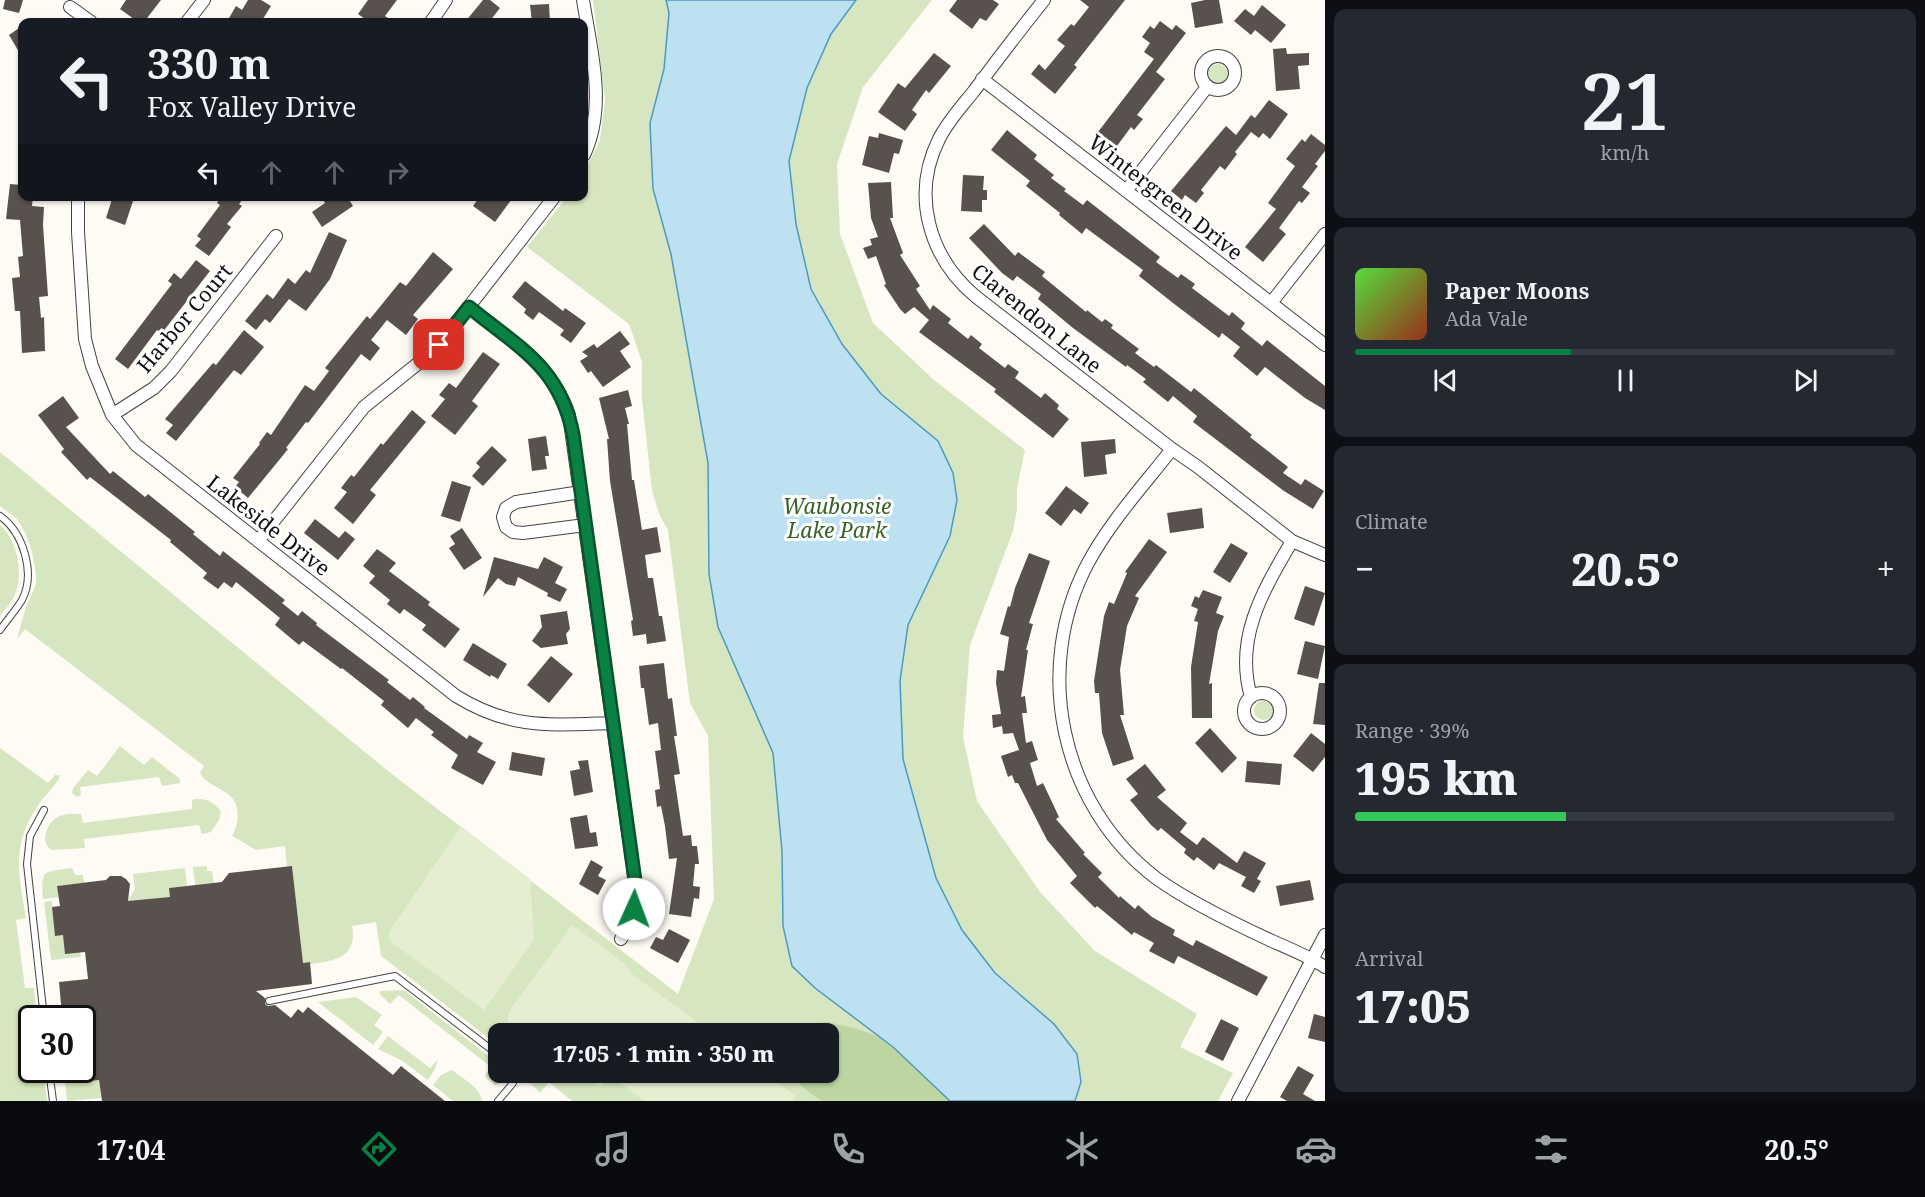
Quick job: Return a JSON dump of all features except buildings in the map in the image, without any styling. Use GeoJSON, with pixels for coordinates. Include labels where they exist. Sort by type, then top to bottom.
{"type":"FeatureCollection","features":[{"type":"Feature","properties":{"kind":"street"},"geometry":{"type":"LineString","coordinates":[[190,18],[204,0]]}},
{"type":"Feature","properties":{"kind":"street"},"geometry":{"type":"LineString","coordinates":[[434,18],[446,0]]}},
{"type":"Feature","properties":{"kind":"street"},"geometry":{"type":"LineString","coordinates":[[583,0],[586,18]]}},
{"type":"Feature","properties":{"kind":"street","name":"Clarendon Lane"},"geometry":{"type":"LineString","coordinates":[[1044,0],[944,130],[936,145],[929,166],[926,211],[935,242],[943,259],[952,273],[975,296],[1172,449],[1292,541],[1325,555]]}},
{"type":"Feature","properties":{"kind":"street"},"geometry":{"type":"LineString","coordinates":[[70,7],[85,18]]}},
{"type":"Feature","properties":{"kind":"street"},"geometry":{"type":"LineString","coordinates":[[588,30],[597,84],[594,125],[588,143]]}},
{"type":"Feature","properties":{"kind":"street","name":"Wintergreen Drive"},"geometry":{"type":"LineString","coordinates":[[982,79],[1325,345]]}},
{"type":"Feature","properties":{"kind":"street"},"geometry":{"type":"LineString","coordinates":[[1126,191],[1207,87]]}},
{"type":"Feature","properties":{"kind":"street","name":"Lakeside Drive"},"geometry":{"type":"LineString","coordinates":[[78,201],[85,339],[92,366],[112,415],[136,444],[456,696],[471,705],[502,718],[537,725],[613,723]]}},
{"type":"Feature","properties":{"kind":"street"},"geometry":{"type":"LineString","coordinates":[[258,541],[364,407],[431,353],[551,201]]}},
{"type":"Feature","properties":{"kind":"street"},"geometry":{"type":"LineString","coordinates":[[1271,303],[1325,234]]}},
{"type":"Feature","properties":{"kind":"street","name":"Harbor Court"},"geometry":{"type":"LineString","coordinates":[[112,415],[154,387],[171,371],[276,236]]}},
{"type":"Feature","properties":{"kind":"street"},"geometry":{"type":"LineString","coordinates":[[469,307],[536,361],[554,382],[569,415],[636,888],[631,920],[621,939]]}},
{"type":"Feature","properties":{"kind":"street"},"geometry":{"type":"LineString","coordinates":[[1172,449],[1102,541],[1089,562],[1073,598],[1063,634],[1060,663],[1060,708],[1067,741],[1081,782],[1097,812],[1132,856],[1155,877],[1178,893],[1325,967]]}},
{"type":"Feature","properties":{"kind":"street"},"geometry":{"type":"LineString","coordinates":[[580,492],[516,502],[506,508],[503,521],[506,527],[518,533],[585,525]]}},
{"type":"Feature","properties":{"kind":"street"},"geometry":{"type":"LineString","coordinates":[[1251,697],[1246,680],[1244,658],[1248,632],[1271,577],[1292,541]]}},
{"type":"Feature","properties":{"kind":"street"},"geometry":{"type":"LineString","coordinates":[[1238,1101],[1325,935]]}},
{"type":"Feature","properties":{"kind":"lane"},"geometry":{"type":"LineString","coordinates":[[0,516],[12,525],[19,538],[27,567],[27,582],[22,598],[0,630]]}},
{"type":"Feature","properties":{"kind":"lane"},"geometry":{"type":"LineString","coordinates":[[43,1005],[27,864],[30,836],[44,810]]}},
{"type":"Feature","properties":{"kind":"lane"},"geometry":{"type":"LineString","coordinates":[[269,1001],[395,976],[488,1047]]}},
{"type":"Feature","properties":{"kind":"lane"},"geometry":{"type":"LineString","coordinates":[[51,1083],[53,1101]]}},
{"type":"Feature","properties":{"kind":"lane"},"geometry":{"type":"LineString","coordinates":[[498,1101],[513,1083]]}},
{"type":"Feature","properties":{"kind":"green space","name":"Waubonsie Lake Park"},"geometry":{"type":"Polygon","coordinates":[[[593,0],[932,0],[863,87],[837,164],[840,234],[873,323],[934,380],[1025,450],[1017,488],[1017,509],[1013,531],[970,645],[963,737],[977,801],[1040,892],[1095,951],[1197,1014],[1180,1047],[1233,1073],[1218,1101],[572,1101],[550,1083],[839,1083],[839,1023],[488,1023],[488,1037],[381,956],[376,922],[352,926],[351,945],[342,956],[328,961],[303,963],[292,866],[287,867],[285,846],[256,850],[232,836],[238,819],[237,808],[230,796],[208,782],[200,773],[204,766],[25,629],[17,639],[26,607],[36,584],[36,574],[25,532],[16,518],[0,506],[0,452],[388,771],[678,994],[714,899],[708,736],[690,703],[668,530],[660,516],[652,491],[642,398],[642,362],[629,324],[527,247],[564,201],[588,201],[588,165],[600,140],[605,100],[593,0]]]}},
{"type":"Feature","properties":{"kind":"green space"},"geometry":{"type":"Polygon","coordinates":[[[1218,64],[1225,67],[1228,74],[1225,81],[1218,84],[1211,81],[1208,74],[1211,67],[1218,64]]]}},
{"type":"Feature","properties":{"kind":"green space"},"geometry":{"type":"Polygon","coordinates":[[[0,525],[11,539],[15,549],[19,579],[14,597],[0,616],[0,525]]]}},
{"type":"Feature","properties":{"kind":"green space"},"geometry":{"type":"Polygon","coordinates":[[[1264,700],[1271,703],[1274,710],[1271,717],[1264,720],[1257,717],[1254,710],[1257,703],[1264,700]]]}},
{"type":"Feature","properties":{"kind":"green space"},"geometry":{"type":"Polygon","coordinates":[[[120,746],[144,765],[152,757],[180,779],[180,783],[162,786],[159,777],[80,787],[81,795],[77,797],[72,793],[73,788],[88,770],[97,776],[120,746]]]}},
{"type":"Feature","properties":{"kind":"green space"},"geometry":{"type":"Polygon","coordinates":[[[0,748],[48,783],[55,775],[59,775],[59,779],[41,801],[23,836],[19,875],[26,918],[16,920],[25,988],[34,988],[36,1005],[18,1005],[18,1083],[45,1083],[47,1101],[0,1101],[0,748]]]}},
{"type":"Feature","properties":{"kind":"green space"},"geometry":{"type":"Polygon","coordinates":[[[194,799],[209,801],[221,812],[211,832],[202,834],[199,825],[84,839],[85,848],[53,850],[46,844],[49,825],[62,815],[81,814],[83,823],[192,809],[194,799]]]}},
{"type":"Feature","properties":{"kind":"green space"},"geometry":{"type":"Polygon","coordinates":[[[461,826],[530,879],[534,940],[484,1010],[390,941],[389,932],[461,826]]]}},
{"type":"Feature","properties":{"kind":"green space"},"geometry":{"type":"Polygon","coordinates":[[[207,866],[207,871],[212,871],[215,892],[212,893],[211,883],[195,885],[193,867],[207,866]]]}},
{"type":"Feature","properties":{"kind":"green space"},"geometry":{"type":"Polygon","coordinates":[[[72,868],[75,875],[83,875],[84,883],[58,886],[59,897],[43,899],[42,882],[46,873],[72,868]]]}},
{"type":"Feature","properties":{"kind":"green space"},"geometry":{"type":"Polygon","coordinates":[[[185,868],[187,886],[170,888],[170,897],[126,920],[124,900],[129,899],[135,889],[133,874],[185,868]]]}},
{"type":"Feature","properties":{"kind":"green space"},"geometry":{"type":"Polygon","coordinates":[[[52,901],[55,936],[63,935],[80,952],[81,957],[51,960],[44,902],[52,901]]]}},
{"type":"Feature","properties":{"kind":"green space"},"geometry":{"type":"Polygon","coordinates":[[[572,925],[625,964],[632,974],[698,1023],[508,1023],[508,1013],[572,925]]]}},
{"type":"Feature","properties":{"kind":"green space"},"geometry":{"type":"Polygon","coordinates":[[[404,990],[488,1056],[488,1065],[399,995],[390,1004],[379,993],[404,990]]]}},
{"type":"Feature","properties":{"kind":"green space"},"geometry":{"type":"Polygon","coordinates":[[[356,997],[382,1015],[374,1025],[383,1032],[373,1045],[318,1002],[356,997]]]}},
{"type":"Feature","properties":{"kind":"green space"},"geometry":{"type":"Polygon","coordinates":[[[839,1025],[883,1038],[950,1101],[823,1101],[799,1083],[839,1083],[839,1025]]]}},
{"type":"Feature","properties":{"kind":"green space"},"geometry":{"type":"Polygon","coordinates":[[[388,1036],[430,1068],[438,1059],[428,1080],[401,1060],[378,1049],[388,1036]]]}},
{"type":"Feature","properties":{"kind":"green space"},"geometry":{"type":"Polygon","coordinates":[[[452,1070],[475,1088],[482,1101],[453,1101],[433,1085],[441,1075],[452,1070]]]}},
{"type":"Feature","properties":{"kind":"green space"},"geometry":{"type":"Polygon","coordinates":[[[96,1080],[99,1080],[101,1098],[67,1101],[65,1083],[96,1083],[96,1080]]]}},
{"type":"Feature","properties":{"kind":"green space","name":"Waubonsie Lake Park"},"geometry":{"type":"Polygon","coordinates":[[[530,1083],[548,1083],[540,1093],[530,1083]]]}},
{"type":"Feature","properties":{"kind":"green space"},"geometry":{"type":"Polygon","coordinates":[[[621,1083],[778,1083],[796,1096],[793,1101],[644,1101],[621,1083]]]}},
{"type":"Feature","properties":{"kind":"water"},"geometry":{"type":"Polygon","coordinates":[[[666,0],[856,0],[831,34],[807,88],[789,161],[796,224],[811,289],[842,344],[881,394],[938,441],[953,473],[957,500],[950,536],[908,625],[900,681],[903,759],[936,878],[962,930],[995,973],[1054,1024],[1077,1054],[1081,1082],[1075,1101],[950,1101],[893,1047],[815,988],[792,966],[783,926],[782,851],[773,753],[718,627],[709,574],[708,463],[671,254],[653,189],[650,123],[664,69],[669,13],[666,0]]]}},
{"type":"Feature","properties":{"kind":"route"},"geometry":{"type":"LineString","coordinates":[[439,345],[469,307],[547,372],[560,391],[566,406],[573,434],[636,888],[634,909]]}}]}
